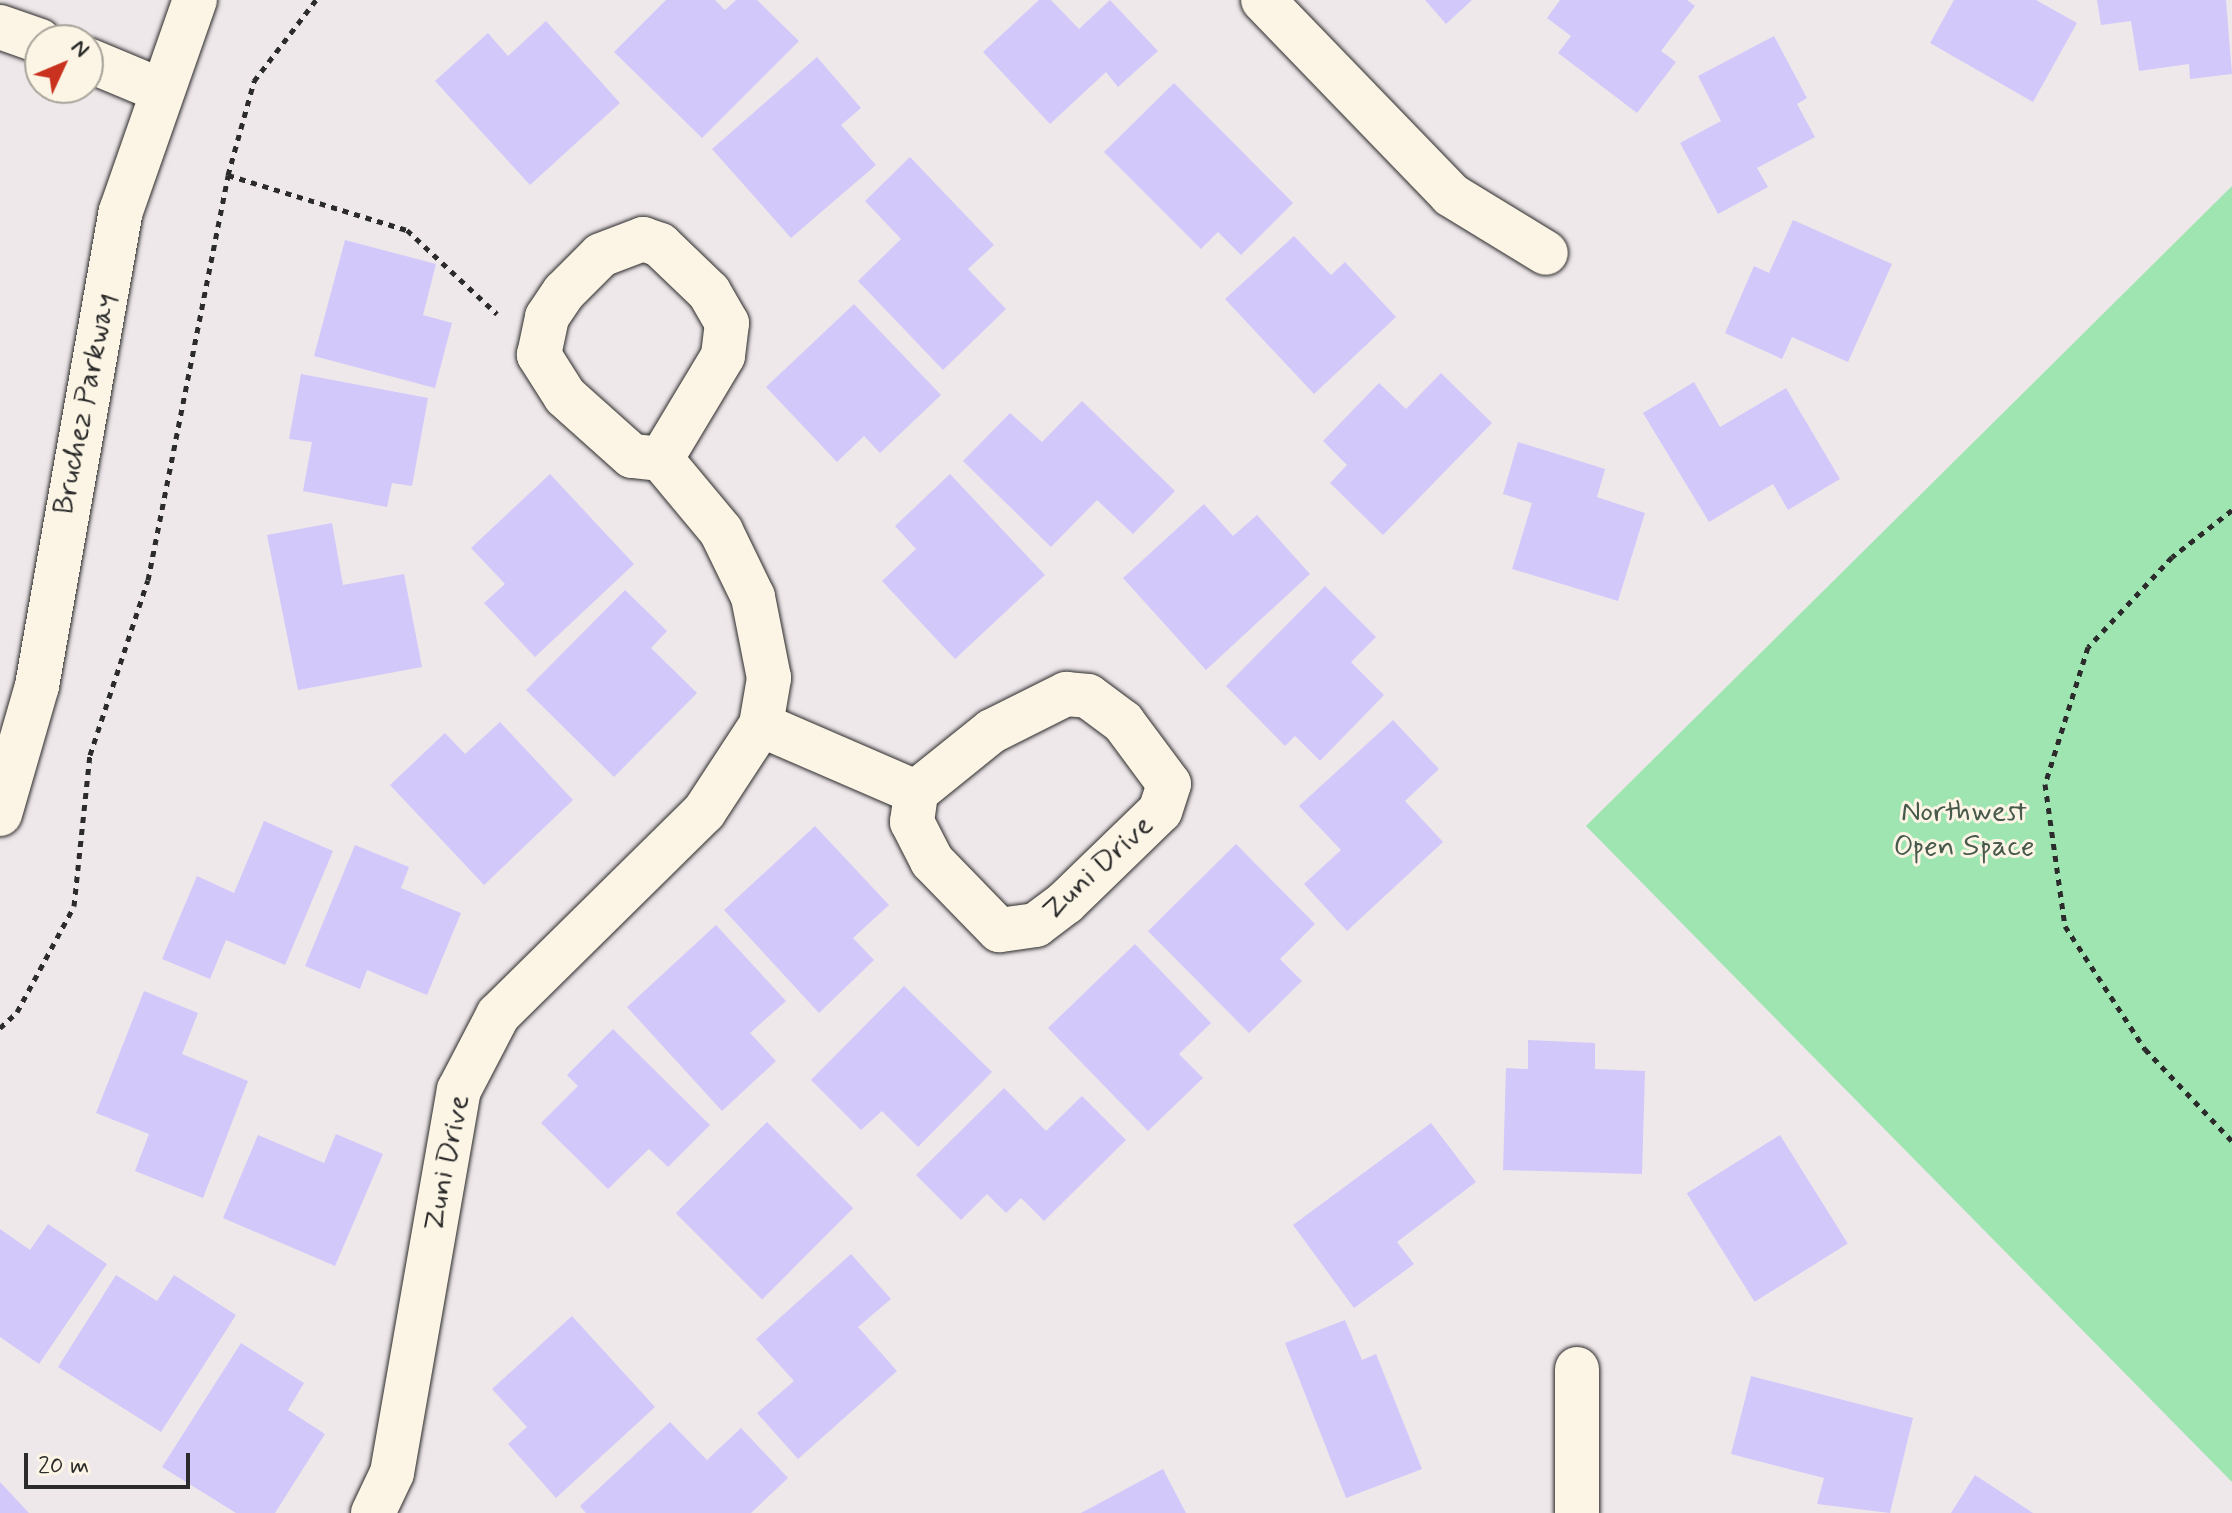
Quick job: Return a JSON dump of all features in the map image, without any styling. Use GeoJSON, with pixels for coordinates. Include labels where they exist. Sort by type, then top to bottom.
{"type":"FeatureCollection","features":[{"type":"Feature","properties":{"kind":"street"},"geometry":{"type":"LineString","coordinates":[[1263,0],[1451,195],[1546,253]]}},
{"type":"Feature","properties":{"kind":"street","name":"Bruchez Parkway"},"geometry":{"type":"LineString","coordinates":[[0,814],[37,686],[121,211],[184,3]]}},
{"type":"Feature","properties":{"kind":"street"},"geometry":{"type":"LineString","coordinates":[[0,27],[24,35]]}},
{"type":"Feature","properties":{"kind":"street"},"geometry":{"type":"LineString","coordinates":[[104,67],[160,90]]}},
{"type":"Feature","properties":{"kind":"street"},"geometry":{"type":"LineString","coordinates":[[621,243],[660,245],[709,292],[727,323],[723,356],[661,459],[632,456],[565,396],[539,355],[541,335],[564,292],[621,243]]}},
{"type":"Feature","properties":{"kind":"street","name":"Zuni Drive"},"geometry":{"type":"LineString","coordinates":[[373,1513],[392,1473],[459,1090],[498,1015],[704,812],[761,725],[769,678],[753,597],[721,531],[661,459]]}},
{"type":"Feature","properties":{"kind":"street","name":"Zuni Drive"},"geometry":{"type":"LineString","coordinates":[[1066,694],[1088,696],[1123,722],[1169,784],[1160,811],[1065,903],[1015,933],[999,930],[932,861],[912,822],[916,792],[992,731],[1066,694]]}},
{"type":"Feature","properties":{"kind":"street"},"geometry":{"type":"LineString","coordinates":[[761,725],[916,792]]}},
{"type":"Feature","properties":{"kind":"street"},"geometry":{"type":"LineString","coordinates":[[1577,1369],[1577,1513]]}},
{"type":"Feature","properties":{"kind":"path"},"geometry":{"type":"LineString","coordinates":[[0,1028],[17,1012],[74,906],[90,755],[148,580],[228,175],[254,81],[316,0]]}},
{"type":"Feature","properties":{"kind":"path"},"geometry":{"type":"LineString","coordinates":[[228,175],[407,230],[500,317],[541,335]]}},
{"type":"Feature","properties":{"kind":"path"},"geometry":{"type":"LineString","coordinates":[[2232,510],[2172,557],[2088,647],[2045,784],[2065,926],[2145,1049],[2232,1141]]}},
{"type":"Feature","properties":{"kind":"green space","name":"Northwest Open Space"},"geometry":{"type":"Polygon","coordinates":[[[2232,186],[2232,1482],[1586,826],[2232,186]]]}},
{"type":"Feature","properties":{"kind":"building"},"geometry":{"type":"Polygon","coordinates":[[[666,0],[715,0],[725,10],[736,0],[757,0],[799,41],[702,138],[614,52],[666,0]]]}},
{"type":"Feature","properties":{"kind":"building"},"geometry":{"type":"Polygon","coordinates":[[[1039,0],[1051,0],[1079,29],[1110,0],[1158,51],[1118,87],[1106,72],[1050,124],[983,52],[1039,0]]]}},
{"type":"Feature","properties":{"kind":"building"},"geometry":{"type":"Polygon","coordinates":[[[1425,0],[1472,0],[1446,24],[1425,0]]]}},
{"type":"Feature","properties":{"kind":"building"},"geometry":{"type":"Polygon","coordinates":[[[1560,0],[1687,0],[1695,6],[1661,51],[1676,62],[1637,113],[1558,53],[1571,36],[1547,18],[1560,0]]]}},
{"type":"Feature","properties":{"kind":"building"},"geometry":{"type":"Polygon","coordinates":[[[1954,0],[2036,0],[2077,23],[2033,102],[1930,43],[1954,0]]]}},
{"type":"Feature","properties":{"kind":"building"},"geometry":{"type":"Polygon","coordinates":[[[2097,0],[2226,0],[2232,74],[2190,79],[2189,64],[2139,71],[2131,21],[2101,25],[2097,0]]]}},
{"type":"Feature","properties":{"kind":"building"},"geometry":{"type":"Polygon","coordinates":[[[546,21],[620,103],[530,185],[435,81],[488,33],[508,56],[546,21]]]}},
{"type":"Feature","properties":{"kind":"building"},"geometry":{"type":"Polygon","coordinates":[[[1774,36],[1807,98],[1797,104],[1815,137],[1757,168],[1768,187],[1718,214],[1680,143],[1721,121],[1698,76],[1774,36]]]}},
{"type":"Feature","properties":{"kind":"building"},"geometry":{"type":"Polygon","coordinates":[[[817,57],[861,108],[841,125],[876,165],[791,238],[712,149],[817,57]]]}},
{"type":"Feature","properties":{"kind":"building"},"geometry":{"type":"Polygon","coordinates":[[[1174,83],[1293,203],[1241,255],[1218,232],[1201,249],[1104,152],[1174,83]]]}},
{"type":"Feature","properties":{"kind":"building"},"geometry":{"type":"Polygon","coordinates":[[[910,157],[994,245],[968,269],[1006,309],[943,370],[858,281],[901,239],[865,201],[910,157]]]}},
{"type":"Feature","properties":{"kind":"building"},"geometry":{"type":"Polygon","coordinates":[[[1793,220],[1892,264],[1848,362],[1792,337],[1782,359],[1725,333],[1754,266],[1769,273],[1793,220]]]}},
{"type":"Feature","properties":{"kind":"building"},"geometry":{"type":"Polygon","coordinates":[[[1294,236],[1331,275],[1345,262],[1396,317],[1314,394],[1225,299],[1294,236]]]}},
{"type":"Feature","properties":{"kind":"building"},"geometry":{"type":"Polygon","coordinates":[[[345,240],[436,264],[423,315],[452,323],[435,388],[314,356],[345,240]]]}},
{"type":"Feature","properties":{"kind":"building"},"geometry":{"type":"Polygon","coordinates":[[[854,304],[941,395],[880,453],[864,436],[837,462],[766,387],[854,304]]]}},
{"type":"Feature","properties":{"kind":"building"},"geometry":{"type":"Polygon","coordinates":[[[1441,373],[1492,423],[1383,535],[1330,483],[1347,465],[1323,441],[1379,383],[1406,409],[1441,373]]]}},
{"type":"Feature","properties":{"kind":"building"},"geometry":{"type":"Polygon","coordinates":[[[301,374],[428,398],[412,486],[392,483],[387,507],[303,491],[312,442],[289,439],[301,374]]]}},
{"type":"Feature","properties":{"kind":"building"},"geometry":{"type":"Polygon","coordinates":[[[1694,382],[1720,427],[1786,388],[1840,479],[1788,510],[1773,484],[1709,522],[1643,413],[1694,382]]]}},
{"type":"Feature","properties":{"kind":"building"},"geometry":{"type":"Polygon","coordinates":[[[1082,401],[1175,491],[1133,534],[1097,500],[1051,547],[963,461],[1010,413],[1042,442],[1082,401]]]}},
{"type":"Feature","properties":{"kind":"building"},"geometry":{"type":"Polygon","coordinates":[[[1518,442],[1605,469],[1597,497],[1645,513],[1618,601],[1512,569],[1532,503],[1503,494],[1518,442]]]}},
{"type":"Feature","properties":{"kind":"building"},"geometry":{"type":"Polygon","coordinates":[[[550,474],[634,564],[535,657],[484,603],[505,584],[471,548],[550,474]]]}},
{"type":"Feature","properties":{"kind":"building"},"geometry":{"type":"Polygon","coordinates":[[[950,474],[1045,575],[955,659],[882,581],[916,549],[895,526],[950,474]]]}},
{"type":"Feature","properties":{"kind":"building"},"geometry":{"type":"Polygon","coordinates":[[[1204,504],[1233,536],[1257,515],[1310,574],[1206,670],[1123,578],[1204,504]]]}},
{"type":"Feature","properties":{"kind":"building"},"geometry":{"type":"Polygon","coordinates":[[[332,523],[343,585],[404,574],[422,667],[298,690],[267,535],[332,523]]]}},
{"type":"Feature","properties":{"kind":"building"},"geometry":{"type":"Polygon","coordinates":[[[1325,586],[1376,637],[1351,662],[1384,695],[1320,761],[1295,736],[1285,746],[1226,686],[1325,586]]]}},
{"type":"Feature","properties":{"kind":"building"},"geometry":{"type":"Polygon","coordinates":[[[625,590],[667,631],[651,648],[697,693],[614,777],[526,690],[625,590]]]}},
{"type":"Feature","properties":{"kind":"building"},"geometry":{"type":"Polygon","coordinates":[[[1393,720],[1439,769],[1405,801],[1443,842],[1347,931],[1304,884],[1341,850],[1299,806],[1393,720]]]}},
{"type":"Feature","properties":{"kind":"building"},"geometry":{"type":"Polygon","coordinates":[[[500,722],[573,800],[484,885],[390,785],[445,733],[465,754],[500,722]]]}},
{"type":"Feature","properties":{"kind":"building"},"geometry":{"type":"Polygon","coordinates":[[[264,821],[333,851],[285,965],[226,940],[210,979],[162,959],[197,876],[234,893],[264,821]]]}},
{"type":"Feature","properties":{"kind":"building"},"geometry":{"type":"Polygon","coordinates":[[[815,826],[889,905],[853,938],[874,960],[819,1013],[724,910],[815,826]]]}},
{"type":"Feature","properties":{"kind":"building"},"geometry":{"type":"Polygon","coordinates":[[[1236,844],[1315,924],[1280,959],[1302,981],[1249,1033],[1148,931],[1236,844]]]}},
{"type":"Feature","properties":{"kind":"building"},"geometry":{"type":"Polygon","coordinates":[[[355,845],[409,867],[401,888],[461,913],[427,995],[367,970],[360,989],[305,966],[355,845]]]}},
{"type":"Feature","properties":{"kind":"building"},"geometry":{"type":"Polygon","coordinates":[[[716,925],[786,1001],[750,1033],[776,1061],[722,1111],[627,1007],[716,925]]]}},
{"type":"Feature","properties":{"kind":"building"},"geometry":{"type":"Polygon","coordinates":[[[1135,944],[1211,1023],[1179,1054],[1203,1078],[1148,1131],[1048,1028],[1135,944]]]}},
{"type":"Feature","properties":{"kind":"building"},"geometry":{"type":"Polygon","coordinates":[[[904,986],[992,1072],[918,1147],[882,1111],[861,1130],[811,1080],[904,986]]]}},
{"type":"Feature","properties":{"kind":"building"},"geometry":{"type":"Polygon","coordinates":[[[144,991],[198,1013],[182,1054],[248,1081],[203,1198],[135,1171],[149,1134],[96,1113],[144,991]]]}},
{"type":"Feature","properties":{"kind":"building"},"geometry":{"type":"Polygon","coordinates":[[[613,1029],[710,1125],[668,1167],[649,1149],[608,1189],[541,1123],[578,1086],[567,1075],[613,1029]]]}},
{"type":"Feature","properties":{"kind":"building"},"geometry":{"type":"Polygon","coordinates":[[[1528,1040],[1595,1043],[1595,1069],[1645,1071],[1642,1174],[1503,1170],[1506,1068],[1528,1069],[1528,1040]]]}},
{"type":"Feature","properties":{"kind":"building"},"geometry":{"type":"Polygon","coordinates":[[[1004,1088],[1046,1131],[1082,1096],[1126,1140],[1044,1221],[1021,1198],[1006,1213],[987,1194],[961,1220],[916,1175],[1004,1088]]]}},
{"type":"Feature","properties":{"kind":"building"},"geometry":{"type":"Polygon","coordinates":[[[767,1122],[853,1208],[762,1299],[676,1213],[767,1122]]]}},
{"type":"Feature","properties":{"kind":"building"},"geometry":{"type":"Polygon","coordinates":[[[1431,1123],[1476,1182],[1397,1242],[1414,1264],[1354,1308],[1293,1225],[1431,1123]]]}},
{"type":"Feature","properties":{"kind":"building"},"geometry":{"type":"Polygon","coordinates":[[[336,1134],[383,1154],[335,1266],[223,1218],[258,1135],[324,1163],[336,1134]]]}},
{"type":"Feature","properties":{"kind":"building"},"geometry":{"type":"Polygon","coordinates":[[[1780,1135],[1848,1244],[1755,1302],[1687,1193],[1780,1135]]]}},
{"type":"Feature","properties":{"kind":"building"},"geometry":{"type":"Polygon","coordinates":[[[48,1224],[107,1264],[39,1364],[0,1337],[0,1229],[30,1250],[48,1224]]]}},
{"type":"Feature","properties":{"kind":"building"},"geometry":{"type":"Polygon","coordinates":[[[851,1254],[891,1299],[858,1327],[897,1371],[798,1459],[757,1413],[794,1381],[756,1339],[851,1254]]]}},
{"type":"Feature","properties":{"kind":"building"},"geometry":{"type":"Polygon","coordinates":[[[116,1275],[157,1301],[174,1275],[236,1315],[161,1432],[58,1367],[116,1275]]]}},
{"type":"Feature","properties":{"kind":"building"},"geometry":{"type":"Polygon","coordinates":[[[572,1316],[655,1407],[556,1498],[508,1444],[527,1427],[492,1389],[572,1316]]]}},
{"type":"Feature","properties":{"kind":"building"},"geometry":{"type":"Polygon","coordinates":[[[1345,1320],[1362,1360],[1376,1354],[1422,1469],[1346,1498],[1285,1343],[1345,1320]]]}},
{"type":"Feature","properties":{"kind":"building"},"geometry":{"type":"Polygon","coordinates":[[[241,1343],[304,1383],[288,1410],[325,1434],[275,1513],[236,1513],[162,1467],[241,1343]]]}},
{"type":"Feature","properties":{"kind":"building"},"geometry":{"type":"Polygon","coordinates":[[[1751,1376],[1913,1418],[1890,1513],[1817,1504],[1824,1478],[1731,1454],[1751,1376]]]}},
{"type":"Feature","properties":{"kind":"building"},"geometry":{"type":"Polygon","coordinates":[[[670,1422],[707,1460],[741,1428],[788,1478],[751,1513],[586,1513],[580,1506],[670,1422]]]}},
{"type":"Feature","properties":{"kind":"building"},"geometry":{"type":"Polygon","coordinates":[[[1163,1469],[1186,1513],[1081,1513],[1163,1469]]]}},
{"type":"Feature","properties":{"kind":"building"},"geometry":{"type":"Polygon","coordinates":[[[1975,1475],[2033,1513],[1951,1513],[1975,1475]]]}},
{"type":"Feature","properties":{"kind":"building"},"geometry":{"type":"Polygon","coordinates":[[[0,1482],[29,1513],[0,1513],[0,1482]]]}}]}
